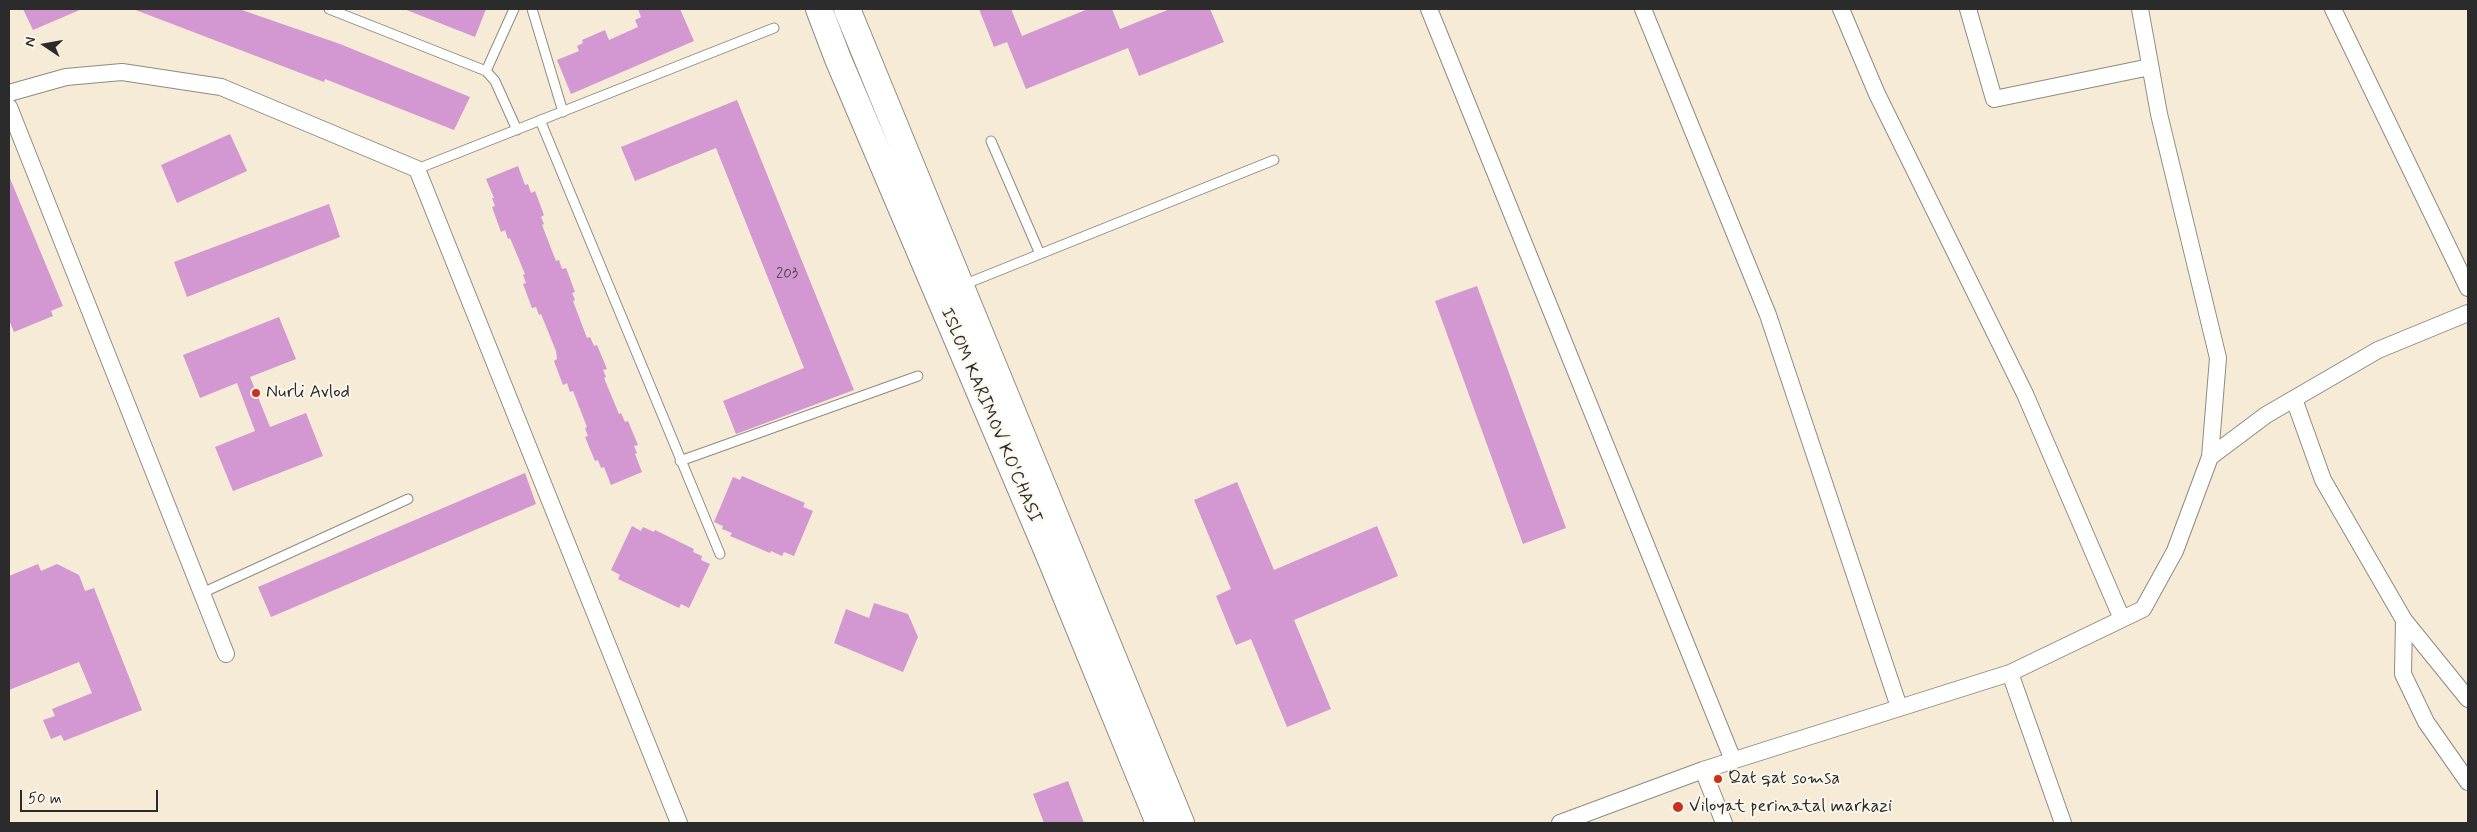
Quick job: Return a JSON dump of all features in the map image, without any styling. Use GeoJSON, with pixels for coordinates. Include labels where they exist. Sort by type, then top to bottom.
{"type":"FeatureCollection","features":[{"type":"Feature","properties":{"kind":"main road","name":"ISLOM KARIMOV KO'CHASI"},"geometry":{"type":"LineString","coordinates":[[819,9],[838,59],[1049,555],[1159,823]]}},
{"type":"Feature","properties":{"kind":"main road","name":"ISLOM KARIMOV KO'CHASI"},"geometry":{"type":"LineString","coordinates":[[847,9],[1181,823]]}},
{"type":"Feature","properties":{"kind":"street"},"geometry":{"type":"LineString","coordinates":[[1429,9],[1733,760]]}},
{"type":"Feature","properties":{"kind":"street"},"geometry":{"type":"LineString","coordinates":[[1643,9],[1768,315],[1899,707]]}},
{"type":"Feature","properties":{"kind":"street"},"geometry":{"type":"LineString","coordinates":[[1841,9],[1882,103],[2025,394],[2122,619]]}},
{"type":"Feature","properties":{"kind":"street"},"geometry":{"type":"LineString","coordinates":[[1968,9],[1994,99],[2150,67]]}},
{"type":"Feature","properties":{"kind":"street"},"geometry":{"type":"LineString","coordinates":[[1560,823],[1733,760],[2010,673],[2143,609],[2175,552],[2210,457],[2218,358],[2159,114],[2140,9]]}},
{"type":"Feature","properties":{"kind":"street"},"geometry":{"type":"LineString","coordinates":[[2333,9],[2468,288]]}},
{"type":"Feature","properties":{"kind":"street"},"geometry":{"type":"LineString","coordinates":[[9,94],[66,77],[122,72],[221,87],[417,169],[679,823]]}},
{"type":"Feature","properties":{"kind":"street"},"geometry":{"type":"LineString","coordinates":[[9,107],[226,654]]}},
{"type":"Feature","properties":{"kind":"street"},"geometry":{"type":"LineString","coordinates":[[2210,457],[2266,415],[2378,350],[2468,313]]}},
{"type":"Feature","properties":{"kind":"street"},"geometry":{"type":"LineString","coordinates":[[2294,399],[2323,480],[2404,620],[2468,699]]}},
{"type":"Feature","properties":{"kind":"street"},"geometry":{"type":"LineString","coordinates":[[2404,620],[2403,674],[2426,722],[2468,782]]}},
{"type":"Feature","properties":{"kind":"street"},"geometry":{"type":"LineString","coordinates":[[2010,673],[2063,823]]}},
{"type":"Feature","properties":{"kind":"street"},"geometry":{"type":"LineString","coordinates":[[1703,770],[1724,823]]}},
{"type":"Feature","properties":{"kind":"lane"},"geometry":{"type":"LineString","coordinates":[[329,9],[486,71],[495,81],[517,130]]}},
{"type":"Feature","properties":{"kind":"lane"},"geometry":{"type":"LineString","coordinates":[[486,71],[514,9]]}},
{"type":"Feature","properties":{"kind":"lane"},"geometry":{"type":"LineString","coordinates":[[532,9],[562,112]]}},
{"type":"Feature","properties":{"kind":"lane"},"geometry":{"type":"LineString","coordinates":[[417,169],[774,28]]}},
{"type":"Feature","properties":{"kind":"lane"},"geometry":{"type":"LineString","coordinates":[[540,120],[720,554]]}},
{"type":"Feature","properties":{"kind":"lane"},"geometry":{"type":"LineString","coordinates":[[991,141],[1040,254]]}},
{"type":"Feature","properties":{"kind":"lane"},"geometry":{"type":"LineString","coordinates":[[960,286],[1274,160]]}},
{"type":"Feature","properties":{"kind":"lane"},"geometry":{"type":"LineString","coordinates":[[680,461],[918,376]]}},
{"type":"Feature","properties":{"kind":"lane"},"geometry":{"type":"LineString","coordinates":[[202,593],[408,499]]}},
{"type":"Feature","properties":{"kind":"building"},"geometry":{"type":"Polygon","coordinates":[[[23,9],[82,9],[33,30],[23,9]]]}},
{"type":"Feature","properties":{"kind":"building"},"geometry":{"type":"Polygon","coordinates":[[[133,9],[239,9],[340,44],[470,97],[454,130],[325,79],[324,82],[133,9]]]}},
{"type":"Feature","properties":{"kind":"building"},"geometry":{"type":"Polygon","coordinates":[[[404,9],[486,9],[475,37],[404,9]]]}},
{"type":"Feature","properties":{"kind":"building"},"geometry":{"type":"Polygon","coordinates":[[[638,9],[680,9],[694,41],[571,94],[557,60],[579,51],[577,46],[583,43],[582,40],[605,30],[609,40],[638,27],[635,20],[641,17],[638,9]]]}},
{"type":"Feature","properties":{"kind":"building"},"geometry":{"type":"Polygon","coordinates":[[[979,9],[1011,9],[1022,36],[1088,9],[1112,9],[1120,29],[1170,9],[1210,9],[1224,42],[1139,76],[1128,48],[1026,89],[1007,42],[994,47],[979,9]]]}},
{"type":"Feature","properties":{"kind":"building"},"geometry":{"type":"Polygon","coordinates":[[[737,100],[854,390],[736,434],[723,401],[804,368],[716,148],[635,181],[621,147],[737,100]]]}},
{"type":"Feature","properties":{"kind":"building"},"geometry":{"type":"Polygon","coordinates":[[[230,134],[247,171],[177,203],[161,165],[230,134]]]}},
{"type":"Feature","properties":{"kind":"building"},"geometry":{"type":"Polygon","coordinates":[[[518,166],[525,185],[528,184],[531,193],[535,191],[544,215],[541,217],[544,224],[542,225],[556,261],[559,260],[562,269],[566,268],[575,292],[572,293],[575,300],[573,301],[587,338],[590,337],[594,346],[597,345],[607,369],[603,370],[606,377],[604,378],[619,414],[621,413],[625,422],[628,421],[638,445],[634,446],[637,453],[635,454],[642,472],[611,485],[604,467],[601,468],[598,460],[595,461],[585,437],[588,436],[585,428],[587,427],[573,391],[570,392],[567,383],[563,385],[554,361],[557,359],[556,351],[541,314],[539,315],[536,307],[532,308],[523,284],[526,283],[523,275],[525,274],[510,238],[508,239],[505,230],[501,232],[492,207],[495,206],[492,198],[494,198],[486,179],[518,166]]]}},
{"type":"Feature","properties":{"kind":"building"},"geometry":{"type":"Polygon","coordinates":[[[9,176],[63,306],[51,311],[53,316],[14,332],[9,320],[9,176]]]}},
{"type":"Feature","properties":{"kind":"building"},"geometry":{"type":"Polygon","coordinates":[[[329,204],[340,237],[187,297],[174,262],[329,204]]]}},
{"type":"Feature","properties":{"kind":"building"},"geometry":{"type":"Polygon","coordinates":[[[1477,286],[1566,528],[1523,544],[1435,301],[1477,286]]]}},
{"type":"Feature","properties":{"kind":"building"},"geometry":{"type":"Polygon","coordinates":[[[279,317],[296,359],[250,377],[270,427],[306,413],[323,456],[233,491],[215,447],[255,431],[237,383],[200,398],[183,355],[279,317]]]}},
{"type":"Feature","properties":{"kind":"building"},"geometry":{"type":"Polygon","coordinates":[[[525,473],[536,504],[271,617],[258,587],[525,473]]]}},
{"type":"Feature","properties":{"kind":"building"},"geometry":{"type":"Polygon","coordinates":[[[742,476],[805,503],[803,507],[813,511],[794,556],[784,552],[782,556],[771,551],[770,553],[730,536],[732,533],[722,529],[723,526],[714,522],[733,477],[740,480],[742,476]]]}},
{"type":"Feature","properties":{"kind":"building"},"geometry":{"type":"Polygon","coordinates":[[[1237,482],[1274,570],[1377,526],[1398,576],[1294,620],[1331,709],[1287,727],[1251,639],[1236,645],[1216,596],[1231,589],[1194,500],[1237,482]]]}},
{"type":"Feature","properties":{"kind":"building"},"geometry":{"type":"Polygon","coordinates":[[[632,526],[641,531],[643,527],[654,532],[655,530],[694,549],[693,552],[702,556],[701,560],[710,564],[689,608],[681,604],[679,608],[618,579],[620,575],[611,570],[632,526]]]}},
{"type":"Feature","properties":{"kind":"building"},"geometry":{"type":"Polygon","coordinates":[[[38,564],[41,571],[57,564],[79,575],[85,591],[94,588],[142,710],[64,741],[61,735],[51,739],[43,720],[55,716],[52,709],[92,693],[79,662],[9,690],[9,576],[38,564]]]}},
{"type":"Feature","properties":{"kind":"building"},"geometry":{"type":"Polygon","coordinates":[[[874,603],[908,614],[918,637],[903,672],[834,643],[846,609],[869,618],[874,603]]]}},
{"type":"Feature","properties":{"kind":"building"},"geometry":{"type":"Polygon","coordinates":[[[1068,781],[1084,823],[1044,823],[1033,794],[1068,781]]]}},
{"type":"Feature","properties":{"kind":"place","name":"Nurli Avlod"},"geometry":{"type":"Point","coordinates":[256,393]}},
{"type":"Feature","properties":{"kind":"place","name":"Qat qat somsa"},"geometry":{"type":"Point","coordinates":[1718,779]}},
{"type":"Feature","properties":{"kind":"place","name":"Viloyat perinatal markazi"},"geometry":{"type":"Point","coordinates":[1678,807]}}]}
